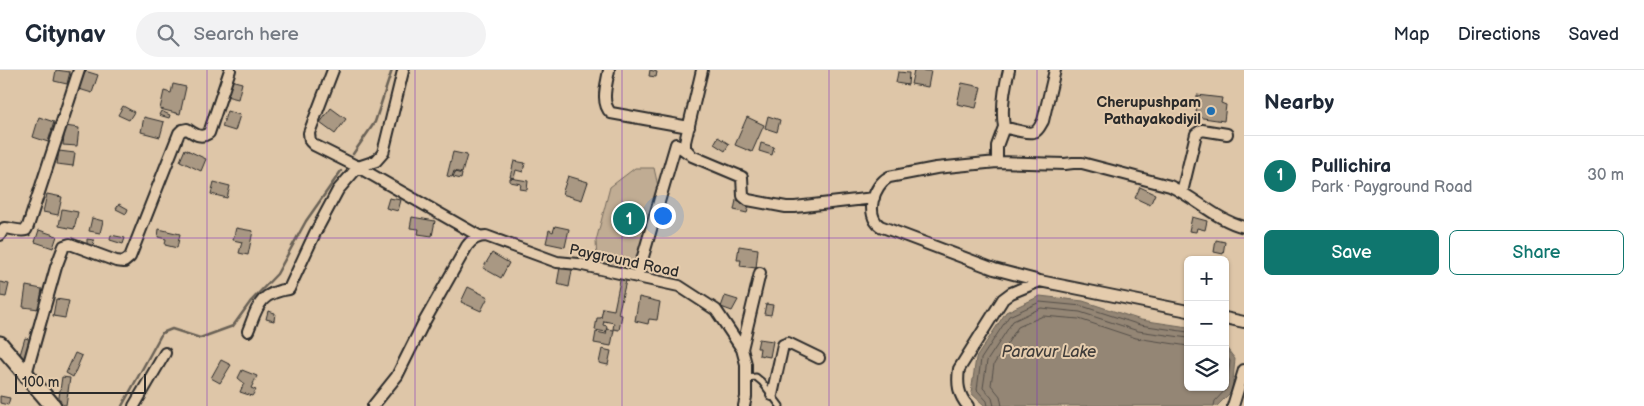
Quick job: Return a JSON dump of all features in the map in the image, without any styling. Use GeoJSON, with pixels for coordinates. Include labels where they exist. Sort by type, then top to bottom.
{"type":"FeatureCollection","features":[{"type":"Feature","properties":{"kind":"main road"},"geometry":{"type":"LineString","coordinates":[[0,344],[53,406]]}},
{"type":"Feature","properties":{"kind":"street"},"geometry":{"type":"LineString","coordinates":[[0,235],[4,228],[22,231],[26,230],[28,226],[79,70]]}},
{"type":"Feature","properties":{"kind":"street"},"geometry":{"type":"LineString","coordinates":[[26,374],[56,267],[64,246],[70,244],[116,261],[124,262],[130,257],[179,133],[187,129],[200,136],[209,133],[230,70]]}},
{"type":"Feature","properties":{"kind":"street","name":"Payground Road"},"geometry":{"type":"LineString","coordinates":[[333,70],[309,132],[310,141],[314,145],[358,167],[479,236],[495,238],[557,262],[578,264],[679,286],[716,310],[742,349],[746,364],[746,397],[744,406]]}},
{"type":"Feature","properties":{"kind":"street"},"geometry":{"type":"LineString","coordinates":[[609,70],[604,102],[606,109],[611,113],[689,127]]}},
{"type":"Feature","properties":{"kind":"street"},"geometry":{"type":"LineString","coordinates":[[688,153],[685,148],[685,142],[702,70]]}},
{"type":"Feature","properties":{"kind":"street"},"geometry":{"type":"LineString","coordinates":[[997,162],[997,146],[1004,127],[1002,115],[1009,70]]}},
{"type":"Feature","properties":{"kind":"street"},"geometry":{"type":"LineString","coordinates":[[1004,127],[1032,133],[1036,131],[1043,121],[1055,70]]}},
{"type":"Feature","properties":{"kind":"street"},"geometry":{"type":"LineString","coordinates":[[248,331],[256,311],[264,298],[274,291],[289,289],[314,234],[338,190],[358,167],[376,161],[383,153],[403,71]]}},
{"type":"Feature","properties":{"kind":"street"},"geometry":{"type":"LineString","coordinates":[[1182,192],[1196,134],[1202,130],[1227,134]]}},
{"type":"Feature","properties":{"kind":"street"},"geometry":{"type":"LineString","coordinates":[[637,277],[676,144],[688,153],[742,177],[743,196],[748,200],[795,206],[874,198]]}},
{"type":"Feature","properties":{"kind":"street"},"geometry":{"type":"LineString","coordinates":[[1184,309],[1040,281],[994,269],[880,226],[875,222],[872,214],[874,198],[884,179],[889,177],[959,165],[997,162],[1082,163],[1157,182],[1182,192],[1224,220],[1244,227]]}},
{"type":"Feature","properties":{"kind":"street"},"geometry":{"type":"LineString","coordinates":[[373,406],[397,376],[423,324],[467,246],[479,236]]}},
{"type":"Feature","properties":{"kind":"street"},"geometry":{"type":"LineString","coordinates":[[742,349],[760,273]]}},
{"type":"Feature","properties":{"kind":"street"},"geometry":{"type":"LineString","coordinates":[[968,406],[960,393],[957,381],[959,369],[1003,299],[1011,293],[1040,281]]}},
{"type":"Feature","properties":{"kind":"street"},"geometry":{"type":"LineString","coordinates":[[1229,319],[1244,322]]}},
{"type":"Feature","properties":{"kind":"street"},"geometry":{"type":"LineString","coordinates":[[772,395],[783,345],[788,343],[819,358]]}},
{"type":"Feature","properties":{"kind":"street"},"geometry":{"type":"LineString","coordinates":[[134,406],[165,353]]}},
{"type":"Feature","properties":{"kind":"street"},"geometry":{"type":"LineString","coordinates":[[1233,406],[1244,370]]}},
{"type":"Feature","properties":{"kind":"lane"},"geometry":{"type":"LineString","coordinates":[[746,378],[756,378],[762,382],[780,406]]}},
{"type":"Feature","properties":{"kind":"shaded area"},"geometry":{"type":"Polygon","coordinates":[[[635,168],[654,168],[663,209],[654,223],[636,269],[616,267],[597,262],[596,241],[610,187],[635,168]]]}},
{"type":"Feature","properties":{"kind":"water","name":"Paravur Lake"},"geometry":{"type":"Polygon","coordinates":[[[1040,296],[1083,301],[1141,320],[1184,326],[1184,391],[1229,391],[1229,351],[1235,359],[1232,391],[1217,406],[985,406],[971,393],[976,358],[1006,312],[1040,296]]]}},
{"type":"Feature","properties":{"kind":"building"},"geometry":{"type":"Polygon","coordinates":[[[56,70],[70,72],[67,84],[54,81],[56,70]]]}},
{"type":"Feature","properties":{"kind":"building"},"geometry":{"type":"Polygon","coordinates":[[[650,70],[657,72],[656,77],[649,76],[650,70]]]}},
{"type":"Feature","properties":{"kind":"building"},"geometry":{"type":"Polygon","coordinates":[[[914,70],[931,71],[928,87],[911,84],[914,70]]]}},
{"type":"Feature","properties":{"kind":"building"},"geometry":{"type":"Polygon","coordinates":[[[85,71],[98,75],[92,93],[79,89],[85,71]]]}},
{"type":"Feature","properties":{"kind":"building"},"geometry":{"type":"Polygon","coordinates":[[[898,72],[909,73],[908,85],[896,83],[898,72]]]}},
{"type":"Feature","properties":{"kind":"building"},"geometry":{"type":"Polygon","coordinates":[[[223,78],[242,83],[238,99],[218,94],[223,78]]]}},
{"type":"Feature","properties":{"kind":"building"},"geometry":{"type":"Polygon","coordinates":[[[962,83],[981,87],[976,108],[957,104],[962,83]]]}},
{"type":"Feature","properties":{"kind":"building"},"geometry":{"type":"Polygon","coordinates":[[[173,84],[186,87],[180,114],[160,109],[164,91],[171,93],[173,84]]]}},
{"type":"Feature","properties":{"kind":"building","name":"Cherupushpam Pathayakodiyil"},"geometry":{"type":"Polygon","coordinates":[[[1197,95],[1222,98],[1221,103],[1226,105],[1224,121],[1196,117],[1197,95]]]}},
{"type":"Feature","properties":{"kind":"building"},"geometry":{"type":"Polygon","coordinates":[[[123,106],[134,112],[129,120],[118,115],[123,106]]]}},
{"type":"Feature","properties":{"kind":"building"},"geometry":{"type":"Polygon","coordinates":[[[331,108],[346,119],[335,134],[320,123],[331,108]]]}},
{"type":"Feature","properties":{"kind":"building"},"geometry":{"type":"Polygon","coordinates":[[[161,111],[170,115],[169,118],[159,115],[161,111]]]}},
{"type":"Feature","properties":{"kind":"building"},"geometry":{"type":"Polygon","coordinates":[[[227,111],[240,115],[235,131],[222,127],[227,111]]]}},
{"type":"Feature","properties":{"kind":"building"},"geometry":{"type":"Polygon","coordinates":[[[768,116],[780,120],[777,132],[765,128],[768,116]]]}},
{"type":"Feature","properties":{"kind":"building"},"geometry":{"type":"Polygon","coordinates":[[[39,117],[54,122],[48,142],[33,137],[39,117]]]}},
{"type":"Feature","properties":{"kind":"building"},"geometry":{"type":"Polygon","coordinates":[[[144,117],[164,122],[160,137],[141,132],[144,117]]]}},
{"type":"Feature","properties":{"kind":"building"},"geometry":{"type":"Polygon","coordinates":[[[747,117],[764,125],[752,152],[735,145],[747,117]]]}},
{"type":"Feature","properties":{"kind":"building"},"geometry":{"type":"Polygon","coordinates":[[[65,126],[79,128],[77,146],[63,145],[65,126]]]}},
{"type":"Feature","properties":{"kind":"building"},"geometry":{"type":"Polygon","coordinates":[[[718,137],[729,144],[725,151],[714,144],[718,137]]]}},
{"type":"Feature","properties":{"kind":"building"},"geometry":{"type":"Polygon","coordinates":[[[761,143],[774,147],[772,155],[759,151],[761,143]]]}},
{"type":"Feature","properties":{"kind":"building"},"geometry":{"type":"Polygon","coordinates":[[[185,149],[206,159],[201,171],[180,161],[185,149]]]}},
{"type":"Feature","properties":{"kind":"building"},"geometry":{"type":"Polygon","coordinates":[[[59,151],[75,153],[73,166],[57,164],[59,151]]]}},
{"type":"Feature","properties":{"kind":"building"},"geometry":{"type":"Polygon","coordinates":[[[453,152],[467,155],[462,173],[454,171],[452,177],[447,176],[453,152]]]}},
{"type":"Feature","properties":{"kind":"building"},"geometry":{"type":"Polygon","coordinates":[[[514,161],[525,163],[523,172],[516,170],[514,178],[510,177],[514,161]]]}},
{"type":"Feature","properties":{"kind":"building"},"geometry":{"type":"Polygon","coordinates":[[[455,172],[462,174],[461,179],[453,177],[455,172]]]}},
{"type":"Feature","properties":{"kind":"building"},"geometry":{"type":"Polygon","coordinates":[[[568,176],[588,182],[582,200],[562,194],[568,176]]]}},
{"type":"Feature","properties":{"kind":"building"},"geometry":{"type":"Polygon","coordinates":[[[510,178],[528,181],[527,190],[520,189],[521,184],[510,182],[510,178]]]}},
{"type":"Feature","properties":{"kind":"building"},"geometry":{"type":"Polygon","coordinates":[[[214,182],[230,186],[227,198],[211,194],[214,182]]]}},
{"type":"Feature","properties":{"kind":"building"},"geometry":{"type":"Polygon","coordinates":[[[1140,187],[1155,194],[1150,205],[1135,198],[1140,187]]]}},
{"type":"Feature","properties":{"kind":"building"},"geometry":{"type":"Polygon","coordinates":[[[47,194],[62,197],[58,215],[43,212],[47,194]]]}},
{"type":"Feature","properties":{"kind":"building"},"geometry":{"type":"Polygon","coordinates":[[[389,198],[401,200],[398,211],[386,208],[389,198]]]}},
{"type":"Feature","properties":{"kind":"building"},"geometry":{"type":"Polygon","coordinates":[[[736,200],[750,203],[747,213],[734,210],[736,200]]]}},
{"type":"Feature","properties":{"kind":"building"},"geometry":{"type":"Polygon","coordinates":[[[119,204],[128,209],[126,214],[116,209],[119,204]]]}},
{"type":"Feature","properties":{"kind":"building"},"geometry":{"type":"Polygon","coordinates":[[[62,209],[78,212],[74,229],[59,226],[62,209]]]}},
{"type":"Feature","properties":{"kind":"building"},"geometry":{"type":"Polygon","coordinates":[[[412,217],[435,221],[432,236],[418,234],[419,229],[410,228],[412,217]]]}},
{"type":"Feature","properties":{"kind":"building"},"geometry":{"type":"Polygon","coordinates":[[[1192,217],[1207,221],[1205,230],[1197,228],[1196,232],[1189,231],[1192,217]]]}},
{"type":"Feature","properties":{"kind":"building"},"geometry":{"type":"Polygon","coordinates":[[[92,218],[103,221],[100,233],[89,231],[92,218]]]}},
{"type":"Feature","properties":{"kind":"building"},"geometry":{"type":"Polygon","coordinates":[[[555,226],[569,229],[565,247],[546,243],[549,230],[553,232],[555,226]]]}},
{"type":"Feature","properties":{"kind":"building"},"geometry":{"type":"Polygon","coordinates":[[[236,228],[253,231],[248,255],[239,253],[242,242],[233,240],[236,228]]]}},
{"type":"Feature","properties":{"kind":"building"},"geometry":{"type":"Polygon","coordinates":[[[159,229],[180,234],[177,248],[165,245],[166,239],[158,237],[159,229]]]}},
{"type":"Feature","properties":{"kind":"building"},"geometry":{"type":"Polygon","coordinates":[[[39,230],[57,236],[53,248],[35,242],[39,230]]]}},
{"type":"Feature","properties":{"kind":"building"},"geometry":{"type":"Polygon","coordinates":[[[111,235],[125,238],[123,244],[110,240],[111,235]]]}},
{"type":"Feature","properties":{"kind":"building"},"geometry":{"type":"Polygon","coordinates":[[[87,239],[94,240],[93,247],[87,246],[87,239]]]}},
{"type":"Feature","properties":{"kind":"building"},"geometry":{"type":"Polygon","coordinates":[[[1216,240],[1225,242],[1223,254],[1214,252],[1216,240]]]}},
{"type":"Feature","properties":{"kind":"building"},"geometry":{"type":"Polygon","coordinates":[[[739,246],[758,249],[756,268],[740,266],[741,260],[737,260],[739,246]]]}},
{"type":"Feature","properties":{"kind":"building"},"geometry":{"type":"Polygon","coordinates":[[[492,253],[509,263],[501,278],[483,268],[492,253]]]}},
{"type":"Feature","properties":{"kind":"building"},"geometry":{"type":"Polygon","coordinates":[[[561,262],[573,265],[569,287],[557,284],[561,262]]]}},
{"type":"Feature","properties":{"kind":"building"},"geometry":{"type":"Polygon","coordinates":[[[621,276],[627,277],[618,314],[622,315],[619,330],[613,329],[614,323],[604,321],[603,325],[607,326],[606,332],[595,330],[597,318],[601,318],[603,308],[614,310],[621,276]]]}},
{"type":"Feature","properties":{"kind":"building"},"geometry":{"type":"Polygon","coordinates":[[[0,282],[9,284],[6,297],[0,296],[0,282]]]}},
{"type":"Feature","properties":{"kind":"building"},"geometry":{"type":"Polygon","coordinates":[[[26,286],[42,289],[39,309],[23,307],[26,286]]]}},
{"type":"Feature","properties":{"kind":"building"},"geometry":{"type":"Polygon","coordinates":[[[468,287],[488,297],[481,311],[461,302],[468,287]]]}},
{"type":"Feature","properties":{"kind":"building"},"geometry":{"type":"Polygon","coordinates":[[[725,296],[738,300],[732,311],[721,307],[725,296]]]}},
{"type":"Feature","properties":{"kind":"building"},"geometry":{"type":"Polygon","coordinates":[[[639,297],[660,302],[657,320],[649,319],[648,324],[635,321],[639,297]]]}},
{"type":"Feature","properties":{"kind":"building"},"geometry":{"type":"Polygon","coordinates":[[[56,299],[69,301],[65,318],[53,316],[56,299]]]}},
{"type":"Feature","properties":{"kind":"building"},"geometry":{"type":"Polygon","coordinates":[[[766,304],[773,305],[771,315],[764,314],[766,304]]]}},
{"type":"Feature","properties":{"kind":"building"},"geometry":{"type":"Polygon","coordinates":[[[268,311],[275,313],[274,321],[266,319],[268,311]]]}},
{"type":"Feature","properties":{"kind":"building"},"geometry":{"type":"Polygon","coordinates":[[[607,329],[614,330],[611,346],[594,343],[596,332],[606,334],[607,329]]]}},
{"type":"Feature","properties":{"kind":"building"},"geometry":{"type":"Polygon","coordinates":[[[25,338],[32,340],[26,360],[19,358],[25,338]]]}},
{"type":"Feature","properties":{"kind":"building"},"geometry":{"type":"Polygon","coordinates":[[[759,339],[773,341],[770,357],[759,355],[760,348],[757,348],[759,339]]]}},
{"type":"Feature","properties":{"kind":"building"},"geometry":{"type":"Polygon","coordinates":[[[602,349],[611,351],[608,365],[599,363],[602,349]]]}},
{"type":"Feature","properties":{"kind":"building"},"geometry":{"type":"Polygon","coordinates":[[[75,353],[82,356],[73,377],[66,373],[75,353]]]}},
{"type":"Feature","properties":{"kind":"building"},"geometry":{"type":"Polygon","coordinates":[[[221,360],[231,365],[220,383],[211,378],[221,360]]]}},
{"type":"Feature","properties":{"kind":"building"},"geometry":{"type":"Polygon","coordinates":[[[242,370],[257,376],[251,388],[256,390],[252,396],[240,392],[244,383],[238,378],[242,370]]]}},
{"type":"Feature","properties":{"kind":"building"},"geometry":{"type":"Polygon","coordinates":[[[62,377],[70,378],[66,405],[58,404],[62,377]]]}},
{"type":"Feature","properties":{"kind":"building"},"geometry":{"type":"Polygon","coordinates":[[[0,396],[10,398],[8,405],[0,403],[0,396]]]}},
{"type":"Feature","properties":{"kind":"waterway"},"geometry":{"type":"LineString","coordinates":[[353,154],[375,122],[392,70]]}},
{"type":"Feature","properties":{"kind":"waterway"},"geometry":{"type":"LineString","coordinates":[[122,406],[162,333],[172,329],[200,338],[233,326],[251,301],[277,274],[306,221],[341,171]]}},
{"type":"Feature","properties":{"kind":"place","name":"Cherupushpam Pathayakodiyil"},"geometry":{"type":"Point","coordinates":[1211,111]}},
{"type":"Feature","properties":{"kind":"place","name":"Pullichira"},"geometry":{"type":"Point","coordinates":[629,219]}}]}
